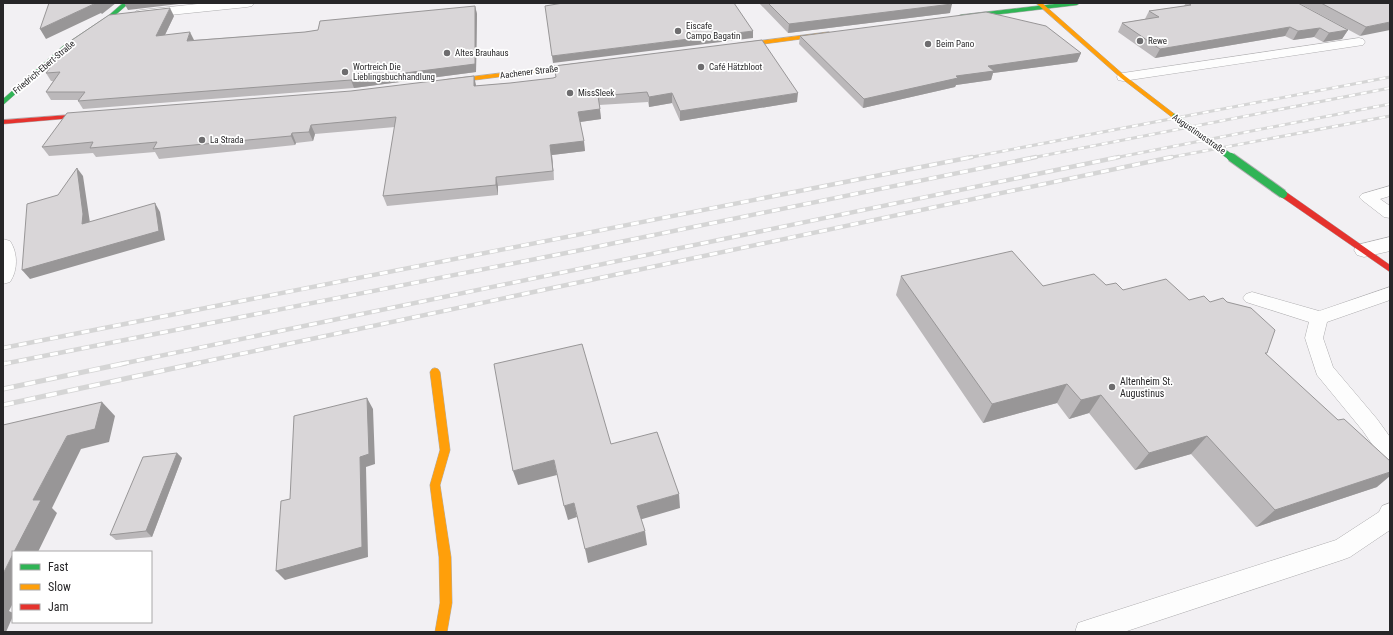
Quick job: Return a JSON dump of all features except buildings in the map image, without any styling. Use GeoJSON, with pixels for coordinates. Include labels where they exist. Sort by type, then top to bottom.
{"type":"FeatureCollection","features":[{"type":"Feature","properties":{"kind":"street","name":"Friedrich-Ebert-Straße"},"geometry":{"type":"LineString","coordinates":[[3,103],[65,47],[110,17],[126,3]]}},
{"type":"Feature","properties":{"kind":"street"},"geometry":{"type":"LineString","coordinates":[[110,17],[117,18],[145,13],[247,3]]}},
{"type":"Feature","properties":{"kind":"street"},"geometry":{"type":"LineString","coordinates":[[947,18],[1041,5],[1077,3]]}},
{"type":"Feature","properties":{"kind":"street","name":"Augustinusstraße"},"geometry":{"type":"LineString","coordinates":[[1041,5],[1145,95],[1390,269]]}},
{"type":"Feature","properties":{"kind":"street"},"geometry":{"type":"LineString","coordinates":[[722,47],[839,32]]}},
{"type":"Feature","properties":{"kind":"street","name":"Aachener Straße"},"geometry":{"type":"LineString","coordinates":[[432,84],[589,64]]}},
{"type":"Feature","properties":{"kind":"street"},"geometry":{"type":"LineString","coordinates":[[3,122],[106,114]]}},
{"type":"Feature","properties":{"kind":"street"},"geometry":{"type":"LineString","coordinates":[[1364,250],[1390,244]]}},
{"type":"Feature","properties":{"kind":"street"},"geometry":{"type":"LineString","coordinates":[[3,246],[6,257],[3,277]]}},
{"type":"Feature","properties":{"kind":"street"},"geometry":{"type":"LineString","coordinates":[[435,372],[445,450],[435,485],[445,557],[446,603],[441,632]]}},
{"type":"Feature","properties":{"kind":"lane"},"geometry":{"type":"LineString","coordinates":[[1124,77],[1358,42],[1345,34]]}},
{"type":"Feature","properties":{"kind":"lane"},"geometry":{"type":"LineString","coordinates":[[1390,191],[1367,197],[1390,213]]}},
{"type":"Feature","properties":{"kind":"lane"},"geometry":{"type":"LineString","coordinates":[[1252,298],[1319,318],[1390,293]]}},
{"type":"Feature","properties":{"kind":"lane"},"geometry":{"type":"LineString","coordinates":[[1319,318],[1314,338],[1324,370],[1370,425],[1390,454]]}},
{"type":"Feature","properties":{"kind":"lane"},"geometry":{"type":"LineString","coordinates":[[1087,632],[1342,549],[1387,519],[1390,513]]}},
{"type":"Feature","properties":{"kind":"railway"},"geometry":{"type":"LineString","coordinates":[[967,158],[1390,77]]}},
{"type":"Feature","properties":{"kind":"railway"},"geometry":{"type":"LineString","coordinates":[[1033,158],[1390,88]]}},
{"type":"Feature","properties":{"kind":"railway"},"geometry":{"type":"LineString","coordinates":[[1117,157],[1390,104]]}},
{"type":"Feature","properties":{"kind":"railway"},"geometry":{"type":"LineString","coordinates":[[1169,158],[1390,116]]}},
{"type":"Feature","properties":{"kind":"railway"},"geometry":{"type":"LineString","coordinates":[[3,348],[972,157]]}},
{"type":"Feature","properties":{"kind":"railway"},"geometry":{"type":"LineString","coordinates":[[121,364],[1117,157]]}},
{"type":"Feature","properties":{"kind":"railway"},"geometry":{"type":"LineString","coordinates":[[6,363],[3,364],[571,252],[1033,158]]}},
{"type":"Feature","properties":{"kind":"railway"},"geometry":{"type":"LineString","coordinates":[[193,364],[1169,158]]}},
{"type":"Feature","properties":{"kind":"railway"},"geometry":{"type":"LineString","coordinates":[[3,389],[126,363]]}},
{"type":"Feature","properties":{"kind":"railway"},"geometry":{"type":"LineString","coordinates":[[3,405],[198,363]]}},
{"type":"Feature","properties":{"kind":"traffic: fast"},"geometry":{"type":"LineString","coordinates":[[3,103],[65,47],[110,17],[126,3]]}},
{"type":"Feature","properties":{"kind":"traffic: fast"},"geometry":{"type":"LineString","coordinates":[[960,17],[1077,3]]}},
{"type":"Feature","properties":{"kind":"traffic: fast"},"geometry":{"type":"LineString","coordinates":[[1175,117],[1283,194]]}},
{"type":"Feature","properties":{"kind":"traffic: slow"},"geometry":{"type":"LineString","coordinates":[[1039,3],[1123,77],[1175,117]]}},
{"type":"Feature","properties":{"kind":"traffic: slow"},"geometry":{"type":"LineString","coordinates":[[734,46],[829,34]]}},
{"type":"Feature","properties":{"kind":"traffic: slow"},"geometry":{"type":"LineString","coordinates":[[444,82],[583,65]]}},
{"type":"Feature","properties":{"kind":"traffic: slow"},"geometry":{"type":"LineString","coordinates":[[435,372],[445,450],[435,485],[445,557],[446,603],[441,632]]}},
{"type":"Feature","properties":{"kind":"traffic: jam"},"geometry":{"type":"LineString","coordinates":[[3,122],[94,115]]}},
{"type":"Feature","properties":{"kind":"traffic: jam"},"geometry":{"type":"LineString","coordinates":[[1283,194],[1390,269]]}},
{"type":"Feature","properties":{"kind":"place","name":"Eiscafe Campo Bagatin"},"geometry":{"type":"Point","coordinates":[678,31]}},
{"type":"Feature","properties":{"kind":"place","name":"Rewe"},"geometry":{"type":"Point","coordinates":[1140,41]}},
{"type":"Feature","properties":{"kind":"place","name":"Beim Pano"},"geometry":{"type":"Point","coordinates":[928,44]}},
{"type":"Feature","properties":{"kind":"place","name":"Altes Brauhaus"},"geometry":{"type":"Point","coordinates":[447,53]}},
{"type":"Feature","properties":{"kind":"place","name":"Café Hätzbloot"},"geometry":{"type":"Point","coordinates":[701,67]}},
{"type":"Feature","properties":{"kind":"place","name":"Wortreich Die Lieblingsbuchhandlung"},"geometry":{"type":"Point","coordinates":[345,72]}},
{"type":"Feature","properties":{"kind":"place","name":"MissSleek"},"geometry":{"type":"Point","coordinates":[570,93]}},
{"type":"Feature","properties":{"kind":"place","name":"La Strada"},"geometry":{"type":"Point","coordinates":[202,140]}},
{"type":"Feature","properties":{"kind":"place","name":"Altenheim St. Augustinus"},"geometry":{"type":"Point","coordinates":[1112,387]}}]}
